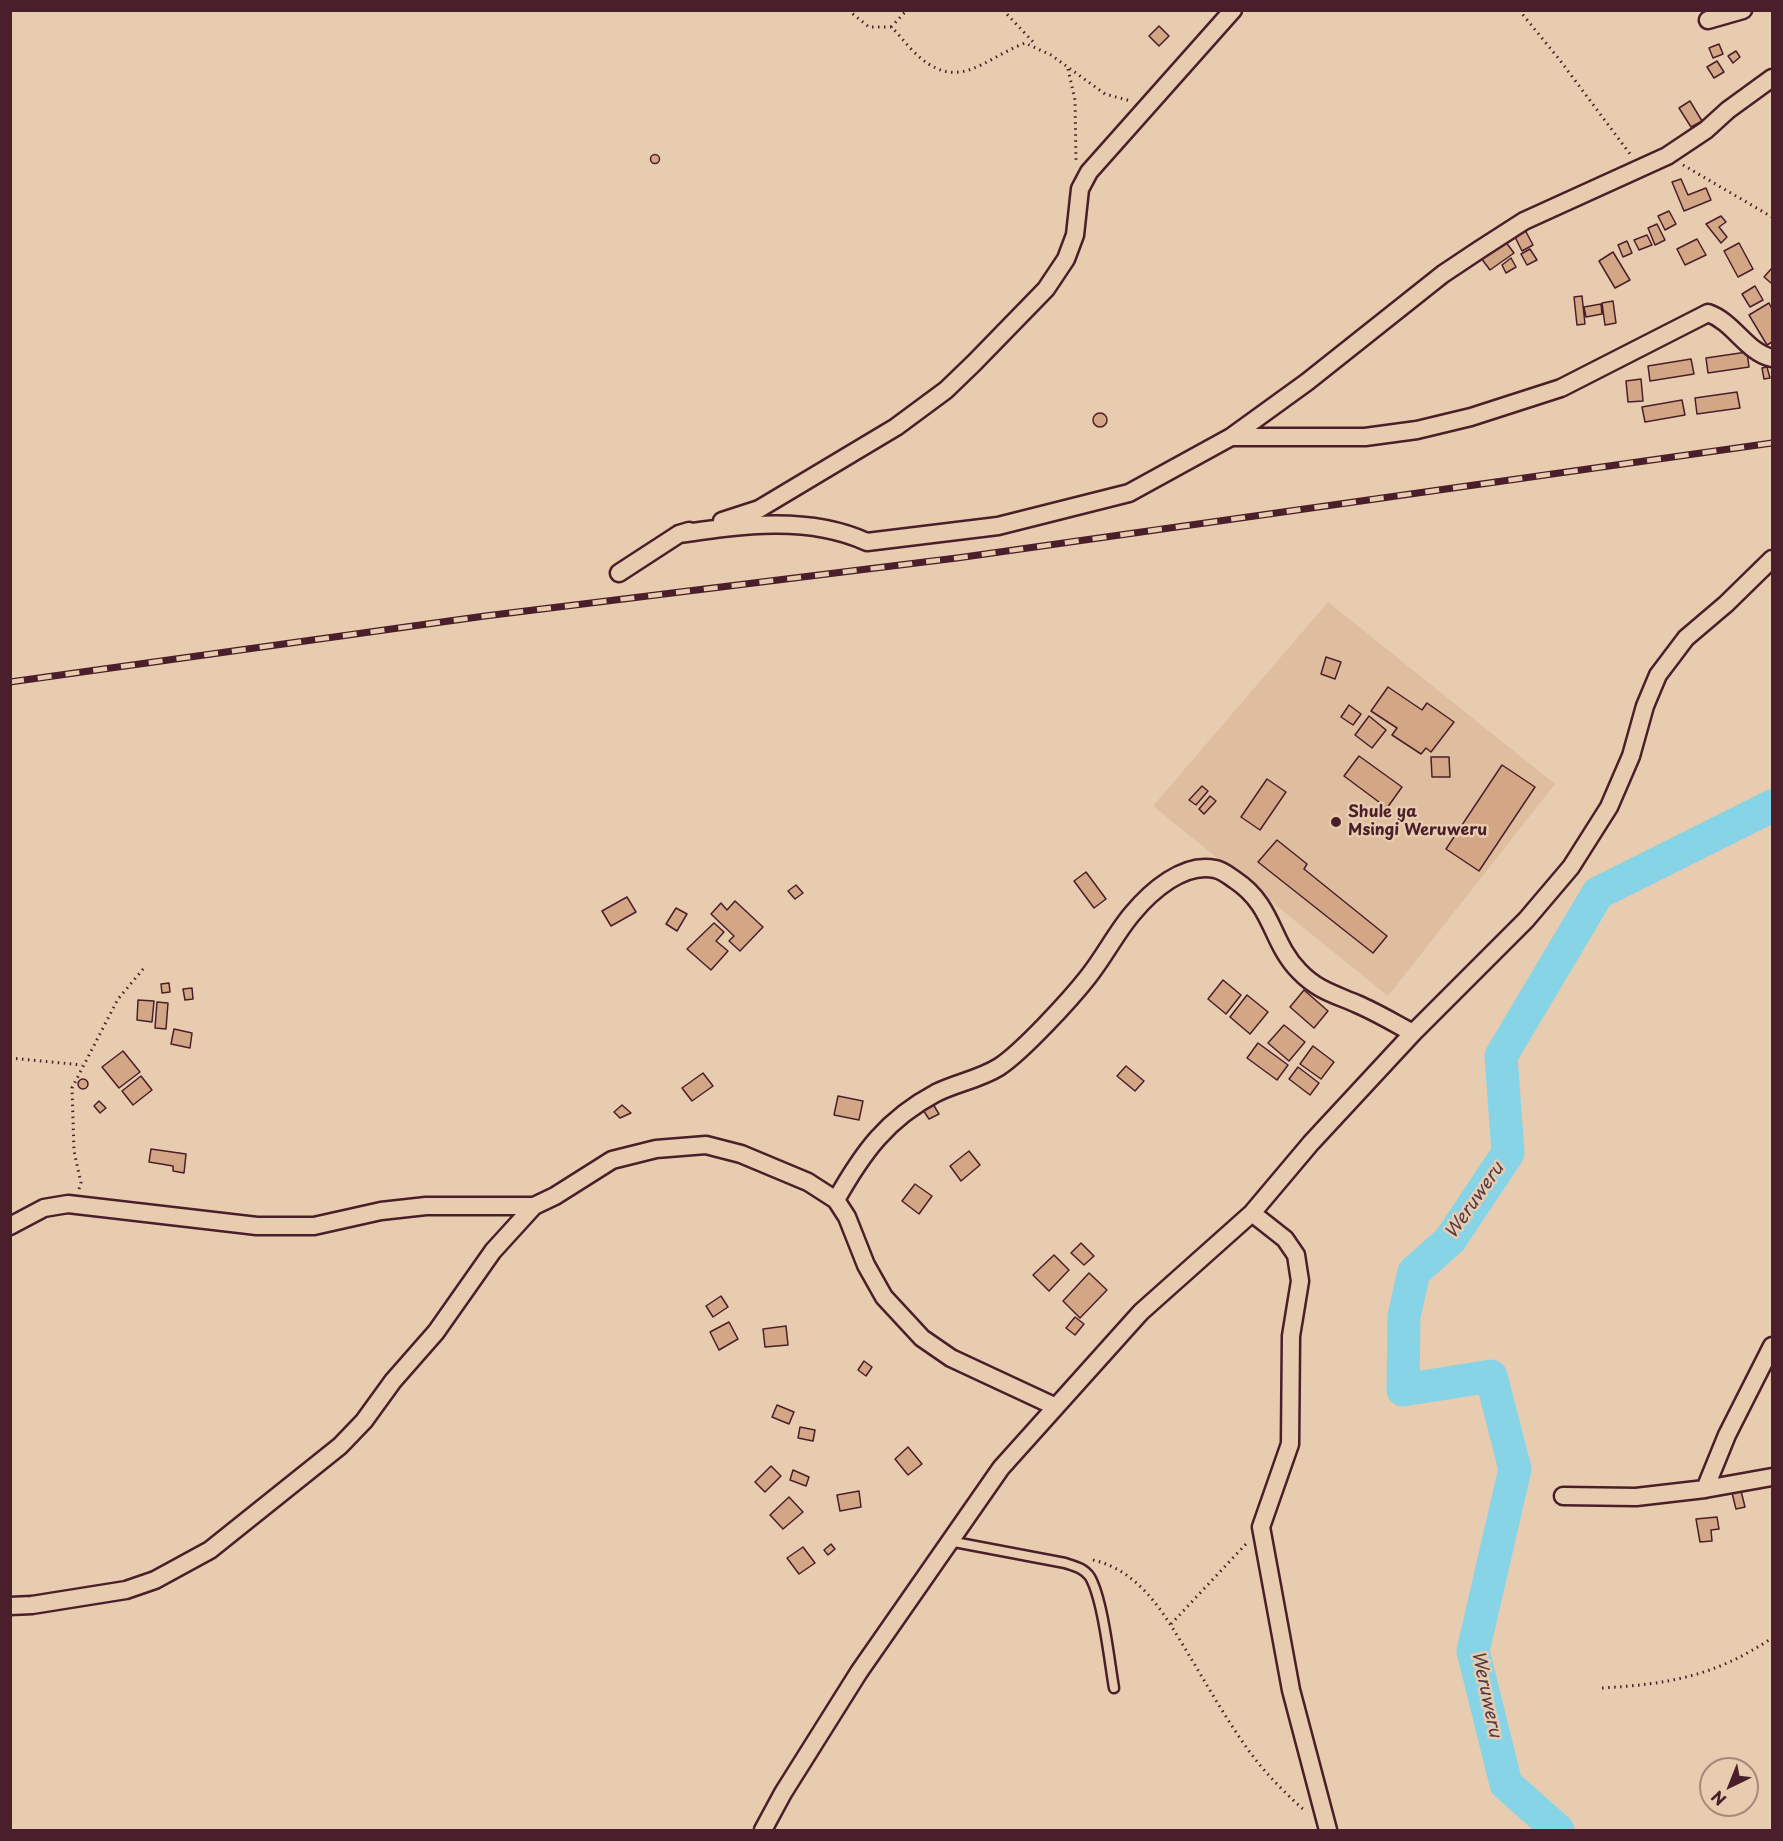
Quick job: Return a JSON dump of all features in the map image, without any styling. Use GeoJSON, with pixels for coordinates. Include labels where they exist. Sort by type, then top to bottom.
{"type":"FeatureCollection","features":[{"type":"Feature","properties":{"kind":"street"},"geometry":{"type":"LineString","coordinates":[[620,573],[679,534],[759,509],[896,427],[946,390],[1046,290],[1066,259],[1075,235],[1080,189],[1089,172],[1233,10]]}},
{"type":"Feature","properties":{"kind":"street"},"geometry":{"type":"LineString","coordinates":[[1708,20],[1743,10]]}},
{"type":"Feature","properties":{"kind":"street"},"geometry":{"type":"LineString","coordinates":[[679,534],[771,524],[817,526],[850,534],[867,542],[998,526],[1129,493],[1231,437],[1307,382],[1443,274],[1524,221],[1666,156],[1706,130],[1728,110],[1773,78]]}},
{"type":"Feature","properties":{"kind":"street"},"geometry":{"type":"LineString","coordinates":[[1231,437],[1365,437],[1417,430],[1471,417],[1561,388],[1708,313],[1719,316],[1760,354],[1773,358]]}},
{"type":"Feature","properties":{"kind":"street"},"geometry":{"type":"LineString","coordinates":[[763,1830],[783,1793],[859,1672],[1001,1468],[1054,1406],[1141,1312],[1252,1212],[1311,1143],[1413,1033],[1526,920],[1571,867],[1609,807],[1631,756],[1645,706],[1658,675],[1686,638],[1773,559]]}},
{"type":"Feature","properties":{"kind":"street"},"geometry":{"type":"LineString","coordinates":[[836,1200],[870,1145],[898,1116],[938,1093],[999,1067],[1038,1031],[1088,978],[1131,915],[1150,894],[1188,870],[1203,867],[1219,869],[1244,886],[1266,910],[1281,946],[1298,970],[1326,993],[1356,1004],[1413,1033]]}},
{"type":"Feature","properties":{"kind":"street"},"geometry":{"type":"LineString","coordinates":[[10,1606],[126,1590],[155,1580],[210,1550],[340,1446],[364,1421],[393,1381],[436,1332],[493,1251],[534,1206],[555,1196],[612,1160],[656,1149],[706,1145],[741,1154],[808,1182],[836,1200],[847,1216],[866,1265],[884,1297],[922,1338],[951,1358],[1054,1406]]}},
{"type":"Feature","properties":{"kind":"street"},"geometry":{"type":"LineString","coordinates":[[10,1226],[44,1208],[68,1204],[257,1226],[314,1226],[381,1211],[426,1206],[534,1206]]}},
{"type":"Feature","properties":{"kind":"street"},"geometry":{"type":"LineString","coordinates":[[1252,1212],[1285,1239],[1296,1255],[1300,1281],[1292,1336],[1290,1444],[1261,1527],[1291,1690],[1328,1830]]}},
{"type":"Feature","properties":{"kind":"street"},"geometry":{"type":"LineString","coordinates":[[1705,1489],[1727,1435],[1773,1346]]}},
{"type":"Feature","properties":{"kind":"street"},"geometry":{"type":"LineString","coordinates":[[1563,1496],[1636,1497],[1705,1489],[1773,1477]]}},
{"type":"Feature","properties":{"kind":"lane"},"geometry":{"type":"LineString","coordinates":[[948,1541],[1065,1563],[1080,1568],[1089,1575],[1095,1591],[1114,1688]]}},
{"type":"Feature","properties":{"kind":"path"},"geometry":{"type":"LineString","coordinates":[[848,10],[869,27],[891,27],[907,10]]}},
{"type":"Feature","properties":{"kind":"path"},"geometry":{"type":"LineString","coordinates":[[1003,10],[1037,46],[1105,94],[1147,105]]}},
{"type":"Feature","properties":{"kind":"path"},"geometry":{"type":"LineString","coordinates":[[1519,10],[1559,58],[1640,167]]}},
{"type":"Feature","properties":{"kind":"path"},"geometry":{"type":"LineString","coordinates":[[891,27],[913,51],[932,66],[954,74],[984,64],[1025,43],[1037,46]]}},
{"type":"Feature","properties":{"kind":"path"},"geometry":{"type":"LineString","coordinates":[[1067,67],[1075,100],[1076,169],[1080,189]]}},
{"type":"Feature","properties":{"kind":"path"},"geometry":{"type":"LineString","coordinates":[[1666,156],[1739,195],[1773,217]]}},
{"type":"Feature","properties":{"kind":"path"},"geometry":{"type":"LineString","coordinates":[[68,1204],[78,1194],[81,1183],[74,1150],[72,1088],[118,999],[144,968]]}},
{"type":"Feature","properties":{"kind":"path"},"geometry":{"type":"LineString","coordinates":[[10,1058],[82,1065]]}},
{"type":"Feature","properties":{"kind":"path"},"geometry":{"type":"LineString","coordinates":[[1171,1624],[1261,1527]]}},
{"type":"Feature","properties":{"kind":"path"},"geometry":{"type":"LineString","coordinates":[[1065,1563],[1091,1560],[1110,1564],[1129,1576],[1142,1589],[1171,1624],[1250,1753],[1285,1793],[1310,1815]]}},
{"type":"Feature","properties":{"kind":"path"},"geometry":{"type":"LineString","coordinates":[[1602,1689],[1658,1685],[1688,1677],[1733,1663],[1773,1638]]}},
{"type":"Feature","properties":{"kind":"shaded area"},"geometry":{"type":"Polygon","coordinates":[[[1328,602],[1555,784],[1388,996],[1153,806],[1328,602]]]}},
{"type":"Feature","properties":{"kind":"building"},"geometry":{"type":"Polygon","coordinates":[[[1159,26],[1169,36],[1159,46],[1149,36],[1159,26]]]}},
{"type":"Feature","properties":{"kind":"building"},"geometry":{"type":"Polygon","coordinates":[[[1719,44],[1723,54],[1713,58],[1709,48],[1719,44]]]}},
{"type":"Feature","properties":{"kind":"building"},"geometry":{"type":"Polygon","coordinates":[[[1736,51],[1740,57],[1733,63],[1728,56],[1736,51]]]}},
{"type":"Feature","properties":{"kind":"building"},"geometry":{"type":"Polygon","coordinates":[[[1717,61],[1724,72],[1714,78],[1707,67],[1717,61]]]}},
{"type":"Feature","properties":{"kind":"building"},"geometry":{"type":"Polygon","coordinates":[[[1690,101],[1702,121],[1691,127],[1679,108],[1690,101]]]}},
{"type":"Feature","properties":{"kind":"building"},"geometry":{"type":"Polygon","coordinates":[[[655,154],[660,159],[655,164],[650,159],[655,154]]]}},
{"type":"Feature","properties":{"kind":"building"},"geometry":{"type":"Polygon","coordinates":[[[1681,179],[1688,195],[1706,188],[1711,200],[1684,211],[1672,182],[1681,179]]]}},
{"type":"Feature","properties":{"kind":"building"},"geometry":{"type":"Polygon","coordinates":[[[1669,211],[1676,224],[1665,230],[1658,216],[1669,211]]]}},
{"type":"Feature","properties":{"kind":"building"},"geometry":{"type":"Polygon","coordinates":[[[1721,216],[1726,222],[1719,227],[1727,237],[1721,243],[1706,224],[1721,216]]]}},
{"type":"Feature","properties":{"kind":"building"},"geometry":{"type":"Polygon","coordinates":[[[1657,224],[1665,240],[1655,245],[1648,228],[1657,224]]]}},
{"type":"Feature","properties":{"kind":"building"},"geometry":{"type":"Polygon","coordinates":[[[1524,228],[1533,245],[1522,251],[1513,233],[1524,228]]]}},
{"type":"Feature","properties":{"kind":"building"},"geometry":{"type":"Polygon","coordinates":[[[1647,235],[1652,245],[1639,250],[1634,240],[1647,235]]]}},
{"type":"Feature","properties":{"kind":"building"},"geometry":{"type":"Polygon","coordinates":[[[1502,237],[1514,253],[1490,270],[1478,254],[1502,237]]]}},
{"type":"Feature","properties":{"kind":"building"},"geometry":{"type":"Polygon","coordinates":[[[1697,239],[1706,255],[1685,265],[1677,249],[1697,239]]]}},
{"type":"Feature","properties":{"kind":"building"},"geometry":{"type":"Polygon","coordinates":[[[1627,241],[1632,253],[1623,257],[1618,245],[1627,241]]]}},
{"type":"Feature","properties":{"kind":"building"},"geometry":{"type":"Polygon","coordinates":[[[1739,243],[1753,269],[1738,277],[1724,251],[1739,243]]]}},
{"type":"Feature","properties":{"kind":"building"},"geometry":{"type":"Polygon","coordinates":[[[1530,249],[1537,260],[1527,265],[1521,254],[1530,249]]]}},
{"type":"Feature","properties":{"kind":"building"},"geometry":{"type":"Polygon","coordinates":[[[1613,252],[1630,280],[1615,288],[1599,261],[1613,252]]]}},
{"type":"Feature","properties":{"kind":"building"},"geometry":{"type":"Polygon","coordinates":[[[1511,258],[1516,267],[1506,273],[1502,265],[1511,258]]]}},
{"type":"Feature","properties":{"kind":"building"},"geometry":{"type":"Polygon","coordinates":[[[1772,268],[1772,282],[1771,283],[1764,277],[1772,268]]]}},
{"type":"Feature","properties":{"kind":"building"},"geometry":{"type":"Polygon","coordinates":[[[1755,286],[1763,300],[1750,307],[1742,294],[1755,286]]]}},
{"type":"Feature","properties":{"kind":"building"},"geometry":{"type":"Polygon","coordinates":[[[1582,296],[1585,324],[1577,325],[1574,297],[1582,296]]]}},
{"type":"Feature","properties":{"kind":"building"},"geometry":{"type":"Polygon","coordinates":[[[1613,301],[1616,323],[1605,325],[1602,303],[1613,301]]]}},
{"type":"Feature","properties":{"kind":"building"},"geometry":{"type":"Polygon","coordinates":[[[1769,303],[1772,309],[1772,342],[1767,345],[1749,315],[1769,303]]]}},
{"type":"Feature","properties":{"kind":"building"},"geometry":{"type":"Polygon","coordinates":[[[1601,304],[1602,314],[1586,317],[1584,307],[1601,304]]]}},
{"type":"Feature","properties":{"kind":"building"},"geometry":{"type":"Polygon","coordinates":[[[1747,352],[1749,367],[1708,373],[1706,358],[1747,352]]]}},
{"type":"Feature","properties":{"kind":"building"},"geometry":{"type":"Polygon","coordinates":[[[1691,359],[1694,374],[1650,381],[1648,366],[1691,359]]]}},
{"type":"Feature","properties":{"kind":"building"},"geometry":{"type":"Polygon","coordinates":[[[1767,367],[1770,378],[1764,379],[1762,368],[1767,367]]]}},
{"type":"Feature","properties":{"kind":"building"},"geometry":{"type":"Polygon","coordinates":[[[1641,379],[1643,401],[1628,402],[1626,381],[1641,379]]]}},
{"type":"Feature","properties":{"kind":"building"},"geometry":{"type":"Polygon","coordinates":[[[1737,392],[1740,408],[1697,414],[1695,398],[1737,392]]]}},
{"type":"Feature","properties":{"kind":"building"},"geometry":{"type":"Polygon","coordinates":[[[1682,400],[1685,415],[1645,422],[1642,407],[1682,400]]]}},
{"type":"Feature","properties":{"kind":"building"},"geometry":{"type":"Polygon","coordinates":[[[1100,413],[1105,415],[1107,420],[1105,425],[1100,427],[1095,425],[1093,420],[1095,415],[1100,413]]]}},
{"type":"Feature","properties":{"kind":"building"},"geometry":{"type":"Polygon","coordinates":[[[1326,657],[1341,662],[1335,679],[1321,674],[1326,657]]]}},
{"type":"Feature","properties":{"kind":"building"},"geometry":{"type":"Polygon","coordinates":[[[1388,687],[1422,710],[1427,703],[1454,722],[1431,752],[1426,748],[1421,754],[1392,735],[1397,728],[1371,711],[1388,687]]]}},
{"type":"Feature","properties":{"kind":"building"},"geometry":{"type":"Polygon","coordinates":[[[1349,705],[1361,714],[1353,725],[1341,717],[1349,705]]]}},
{"type":"Feature","properties":{"kind":"building"},"geometry":{"type":"Polygon","coordinates":[[[1369,716],[1386,730],[1372,748],[1355,735],[1369,716]]]}},
{"type":"Feature","properties":{"kind":"building"},"geometry":{"type":"Polygon","coordinates":[[[1359,756],[1402,787],[1387,808],[1344,776],[1359,756]]]}},
{"type":"Feature","properties":{"kind":"building"},"geometry":{"type":"Polygon","coordinates":[[[1431,757],[1449,757],[1450,777],[1432,777],[1431,757]]]}},
{"type":"Feature","properties":{"kind":"building"},"geometry":{"type":"Polygon","coordinates":[[[1502,765],[1535,787],[1479,871],[1446,849],[1502,765]]]}},
{"type":"Feature","properties":{"kind":"building"},"geometry":{"type":"Polygon","coordinates":[[[1267,779],[1286,792],[1260,830],[1241,817],[1267,779]]]}},
{"type":"Feature","properties":{"kind":"building"},"geometry":{"type":"Polygon","coordinates":[[[1202,786],[1208,791],[1196,805],[1189,800],[1202,786]]]}},
{"type":"Feature","properties":{"kind":"building"},"geometry":{"type":"Polygon","coordinates":[[[1210,796],[1216,801],[1204,814],[1199,809],[1210,796]]]}},
{"type":"Feature","properties":{"kind":"building"},"geometry":{"type":"Polygon","coordinates":[[[1277,840],[1307,864],[1304,869],[1387,936],[1373,953],[1258,862],[1277,840]]]}},
{"type":"Feature","properties":{"kind":"building"},"geometry":{"type":"Polygon","coordinates":[[[1086,872],[1106,899],[1094,908],[1074,881],[1086,872]]]}},
{"type":"Feature","properties":{"kind":"building"},"geometry":{"type":"Polygon","coordinates":[[[796,885],[803,893],[795,899],[788,891],[796,885]]]}},
{"type":"Feature","properties":{"kind":"building"},"geometry":{"type":"Polygon","coordinates":[[[627,897],[636,912],[611,926],[602,911],[627,897]]]}},
{"type":"Feature","properties":{"kind":"building"},"geometry":{"type":"Polygon","coordinates":[[[735,901],[763,927],[740,951],[729,941],[734,936],[711,914],[721,903],[727,910],[735,901]]]}},
{"type":"Feature","properties":{"kind":"building"},"geometry":{"type":"Polygon","coordinates":[[[676,908],[687,914],[677,931],[666,924],[676,908]]]}},
{"type":"Feature","properties":{"kind":"building"},"geometry":{"type":"Polygon","coordinates":[[[714,923],[724,932],[716,941],[728,951],[711,970],[687,949],[714,923]]]}},
{"type":"Feature","properties":{"kind":"building"},"geometry":{"type":"Polygon","coordinates":[[[1223,980],[1241,995],[1226,1014],[1208,999],[1223,980]]]}},
{"type":"Feature","properties":{"kind":"building"},"geometry":{"type":"Polygon","coordinates":[[[169,983],[170,992],[162,993],[161,984],[169,983]]]}},
{"type":"Feature","properties":{"kind":"building"},"geometry":{"type":"Polygon","coordinates":[[[192,988],[193,999],[185,1000],[183,989],[192,988]]]}},
{"type":"Feature","properties":{"kind":"building"},"geometry":{"type":"Polygon","coordinates":[[[1304,990],[1328,1011],[1314,1028],[1290,1007],[1304,990]]]}},
{"type":"Feature","properties":{"kind":"building"},"geometry":{"type":"Polygon","coordinates":[[[1247,995],[1268,1012],[1250,1034],[1230,1017],[1247,995]]]}},
{"type":"Feature","properties":{"kind":"building"},"geometry":{"type":"Polygon","coordinates":[[[138,1000],[154,1001],[152,1022],[137,1020],[138,1000]]]}},
{"type":"Feature","properties":{"kind":"building"},"geometry":{"type":"Polygon","coordinates":[[[157,1002],[168,1003],[166,1029],[155,1028],[157,1002]]]}},
{"type":"Feature","properties":{"kind":"building"},"geometry":{"type":"Polygon","coordinates":[[[1284,1025],[1305,1042],[1289,1061],[1268,1043],[1284,1025]]]}},
{"type":"Feature","properties":{"kind":"building"},"geometry":{"type":"Polygon","coordinates":[[[174,1029],[192,1033],[190,1048],[171,1044],[174,1029]]]}},
{"type":"Feature","properties":{"kind":"building"},"geometry":{"type":"Polygon","coordinates":[[[1258,1043],[1288,1065],[1277,1080],[1247,1058],[1258,1043]]]}},
{"type":"Feature","properties":{"kind":"building"},"geometry":{"type":"Polygon","coordinates":[[[1313,1046],[1334,1062],[1321,1079],[1300,1064],[1313,1046]]]}},
{"type":"Feature","properties":{"kind":"building"},"geometry":{"type":"Polygon","coordinates":[[[123,1051],[140,1072],[119,1088],[102,1067],[123,1051]]]}},
{"type":"Feature","properties":{"kind":"building"},"geometry":{"type":"Polygon","coordinates":[[[1126,1066],[1144,1081],[1135,1091],[1117,1076],[1126,1066]]]}},
{"type":"Feature","properties":{"kind":"building"},"geometry":{"type":"Polygon","coordinates":[[[1298,1067],[1319,1083],[1310,1095],[1289,1079],[1298,1067]]]}},
{"type":"Feature","properties":{"kind":"building"},"geometry":{"type":"Polygon","coordinates":[[[703,1073],[713,1086],[692,1101],[682,1088],[703,1073]]]}},
{"type":"Feature","properties":{"kind":"building"},"geometry":{"type":"Polygon","coordinates":[[[141,1076],[152,1090],[133,1105],[122,1091],[141,1076]]]}},
{"type":"Feature","properties":{"kind":"building"},"geometry":{"type":"Polygon","coordinates":[[[83,1079],[87,1080],[87,1088],[83,1089],[79,1088],[78,1084],[79,1080],[83,1079]]]}},
{"type":"Feature","properties":{"kind":"building"},"geometry":{"type":"Polygon","coordinates":[[[838,1096],[863,1101],[859,1120],[834,1115],[838,1096]]]}},
{"type":"Feature","properties":{"kind":"building"},"geometry":{"type":"Polygon","coordinates":[[[99,1101],[106,1108],[100,1113],[94,1106],[99,1101]]]}},
{"type":"Feature","properties":{"kind":"building"},"geometry":{"type":"Polygon","coordinates":[[[933,1104],[939,1114],[929,1119],[923,1110],[933,1104]]]}},
{"type":"Feature","properties":{"kind":"building"},"geometry":{"type":"Polygon","coordinates":[[[622,1105],[631,1113],[620,1118],[614,1112],[622,1105]]]}},
{"type":"Feature","properties":{"kind":"building"},"geometry":{"type":"Polygon","coordinates":[[[151,1149],[186,1154],[184,1173],[173,1171],[173,1166],[149,1162],[151,1149]]]}},
{"type":"Feature","properties":{"kind":"building"},"geometry":{"type":"Polygon","coordinates":[[[969,1151],[980,1165],[961,1181],[950,1166],[969,1151]]]}},
{"type":"Feature","properties":{"kind":"building"},"geometry":{"type":"Polygon","coordinates":[[[915,1184],[932,1196],[919,1214],[902,1201],[915,1184]]]}},
{"type":"Feature","properties":{"kind":"building"},"geometry":{"type":"Polygon","coordinates":[[[1081,1243],[1094,1256],[1084,1265],[1071,1253],[1081,1243]]]}},
{"type":"Feature","properties":{"kind":"building"},"geometry":{"type":"Polygon","coordinates":[[[1054,1255],[1069,1270],[1049,1291],[1033,1275],[1054,1255]]]}},
{"type":"Feature","properties":{"kind":"building"},"geometry":{"type":"Polygon","coordinates":[[[1089,1273],[1107,1290],[1080,1318],[1063,1301],[1089,1273]]]}},
{"type":"Feature","properties":{"kind":"building"},"geometry":{"type":"Polygon","coordinates":[[[721,1296],[728,1307],[713,1317],[706,1306],[721,1296]]]}},
{"type":"Feature","properties":{"kind":"building"},"geometry":{"type":"Polygon","coordinates":[[[1075,1317],[1084,1324],[1075,1335],[1066,1328],[1075,1317]]]}},
{"type":"Feature","properties":{"kind":"building"},"geometry":{"type":"Polygon","coordinates":[[[729,1322],[738,1339],[719,1350],[710,1332],[729,1322]]]}},
{"type":"Feature","properties":{"kind":"building"},"geometry":{"type":"Polygon","coordinates":[[[786,1326],[788,1345],[765,1347],[763,1329],[786,1326]]]}},
{"type":"Feature","properties":{"kind":"building"},"geometry":{"type":"Polygon","coordinates":[[[864,1361],[872,1367],[866,1376],[858,1370],[864,1361]]]}},
{"type":"Feature","properties":{"kind":"building"},"geometry":{"type":"Polygon","coordinates":[[[777,1405],[794,1412],[789,1424],[772,1417],[777,1405]]]}},
{"type":"Feature","properties":{"kind":"building"},"geometry":{"type":"Polygon","coordinates":[[[800,1427],[815,1430],[813,1441],[798,1438],[800,1427]]]}},
{"type":"Feature","properties":{"kind":"building"},"geometry":{"type":"Polygon","coordinates":[[[908,1447],[922,1464],[908,1475],[895,1459],[908,1447]]]}},
{"type":"Feature","properties":{"kind":"building"},"geometry":{"type":"Polygon","coordinates":[[[771,1466],[781,1476],[765,1492],[755,1482],[771,1466]]]}},
{"type":"Feature","properties":{"kind":"building"},"geometry":{"type":"Polygon","coordinates":[[[793,1470],[809,1477],[806,1486],[790,1480],[793,1470]]]}},
{"type":"Feature","properties":{"kind":"building"},"geometry":{"type":"Polygon","coordinates":[[[859,1491],[861,1507],[840,1511],[837,1495],[859,1491]]]}},
{"type":"Feature","properties":{"kind":"building"},"geometry":{"type":"Polygon","coordinates":[[[1741,1491],[1745,1507],[1736,1509],[1732,1493],[1741,1491]]]}},
{"type":"Feature","properties":{"kind":"building"},"geometry":{"type":"Polygon","coordinates":[[[789,1497],[803,1512],[783,1529],[770,1515],[789,1497]]]}},
{"type":"Feature","properties":{"kind":"building"},"geometry":{"type":"Polygon","coordinates":[[[1717,1517],[1719,1529],[1711,1530],[1712,1541],[1700,1542],[1696,1519],[1717,1517]]]}},
{"type":"Feature","properties":{"kind":"building"},"geometry":{"type":"Polygon","coordinates":[[[831,1544],[835,1549],[828,1555],[824,1550],[831,1544]]]}},
{"type":"Feature","properties":{"kind":"building"},"geometry":{"type":"Polygon","coordinates":[[[803,1547],[815,1563],[799,1574],[787,1558],[803,1547]]]}},
{"type":"Feature","properties":{"kind":"waterway","name":"Weruweru"},"geometry":{"type":"LineString","coordinates":[[1558,1830],[1506,1784],[1473,1651],[1515,1469],[1491,1376],[1403,1390],[1404,1316],[1414,1272],[1450,1240],[1508,1153],[1501,1056],[1598,893],[1772,806]]}},
{"type":"Feature","properties":{"kind":"railway"},"geometry":{"type":"LineString","coordinates":[[10,682],[485,616],[957,558],[1772,443]]}},
{"type":"Feature","properties":{"kind":"place","name":"Shule ya Msingi Weruweru"},"geometry":{"type":"Point","coordinates":[1336,822]}}]}
